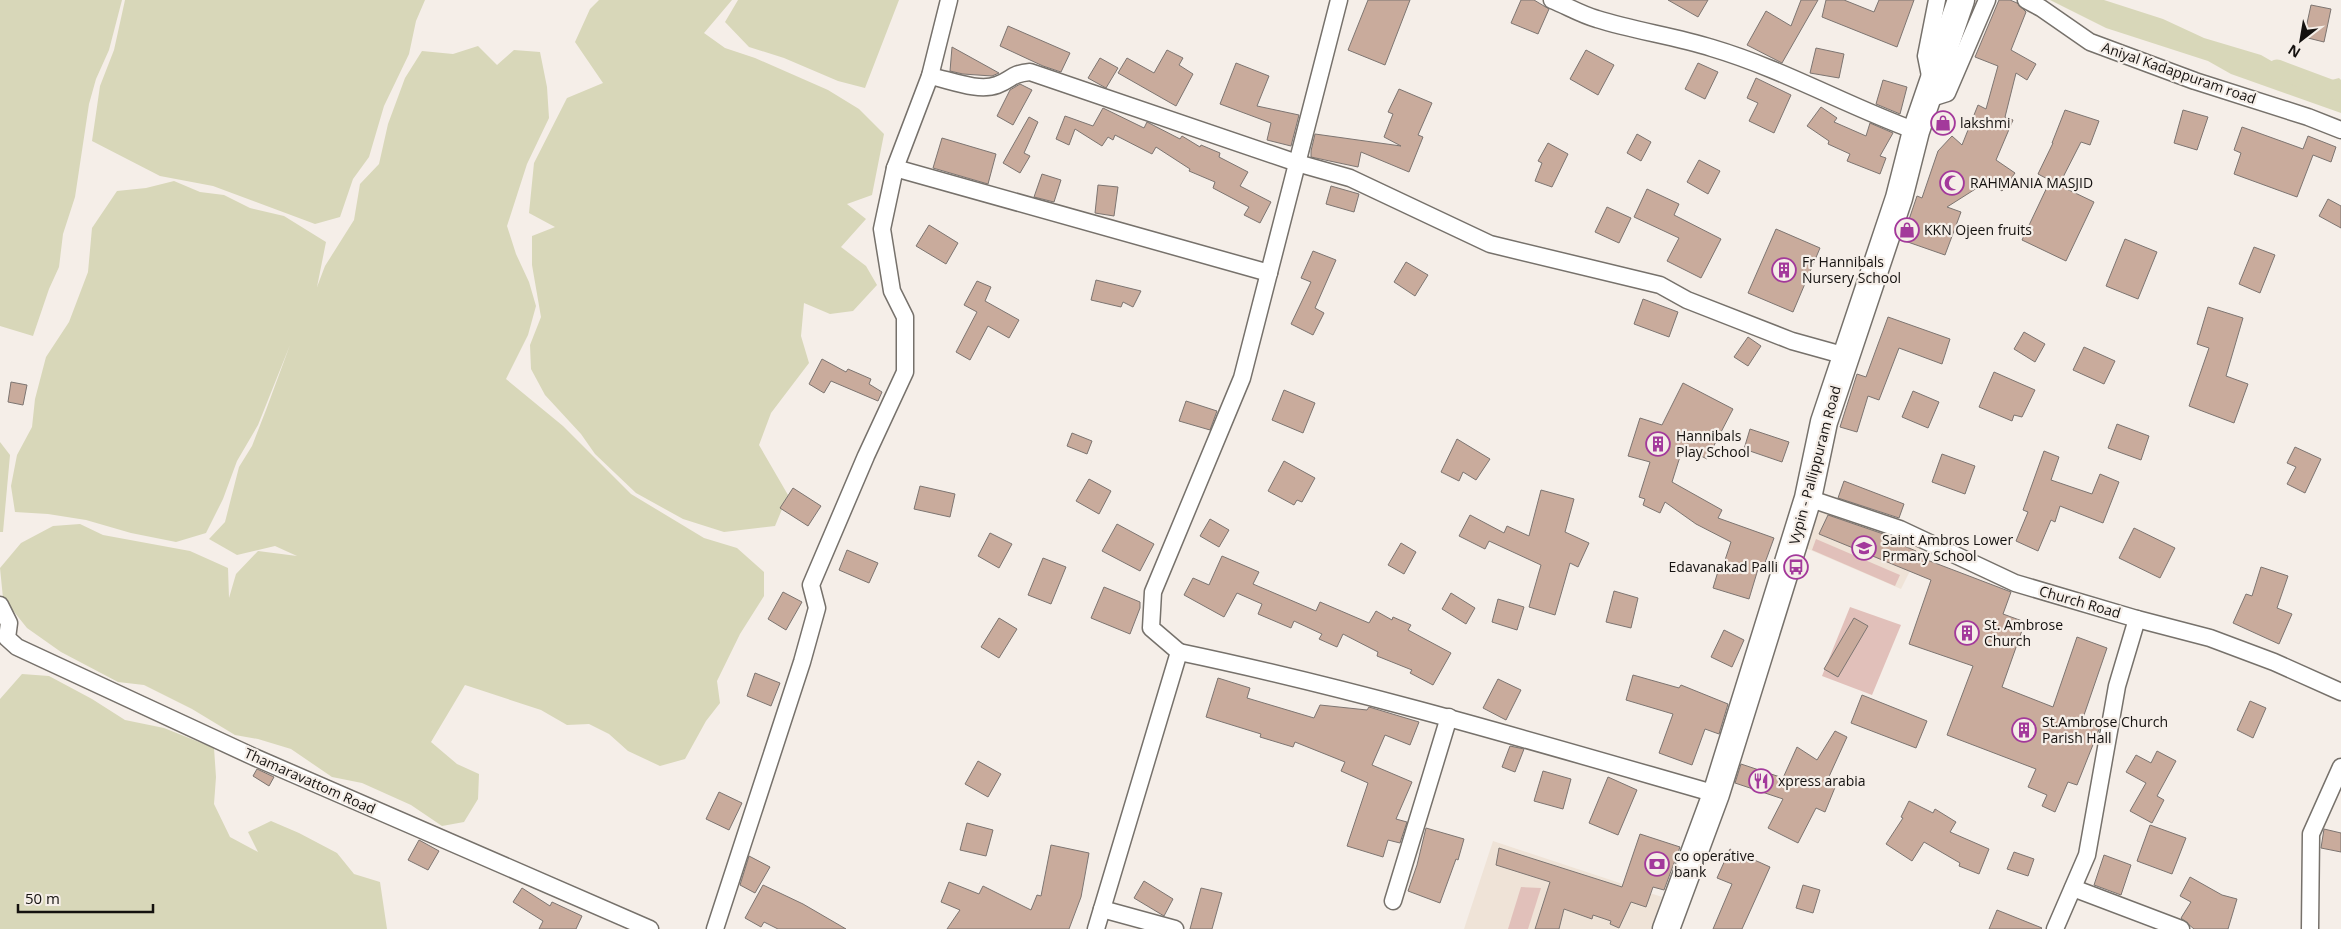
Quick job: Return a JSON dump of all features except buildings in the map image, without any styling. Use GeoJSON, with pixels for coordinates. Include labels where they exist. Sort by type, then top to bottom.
{"type":"FeatureCollection","features":[{"type":"Feature","properties":{"kind":"main road","name":"Vypin - Pallippuram Road"},"geometry":{"type":"LineString","coordinates":[[1666,929],[1716,794],[1808,498],[1824,422],[1899,198],[1916,131],[1951,34],[1961,0]]}},
{"type":"Feature","properties":{"kind":"street"},"geometry":{"type":"LineString","coordinates":[[719,928],[817,608],[811,585],[866,456],[906,372],[906,317],[892,291],[882,229],[895,168],[930,76],[949,0]]}},
{"type":"Feature","properties":{"kind":"street"},"geometry":{"type":"LineString","coordinates":[[1339,0],[1242,378],[1154,592],[1151,628],[1179,652],[1258,668],[1449,717],[1716,794]]}},
{"type":"Feature","properties":{"kind":"street"},"geometry":{"type":"LineString","coordinates":[[1552,0],[1596,19],[1713,48],[1794,78],[1835,96],[1869,114],[1916,131]]}},
{"type":"Feature","properties":{"kind":"street"},"geometry":{"type":"LineString","coordinates":[[1937,0],[1926,56],[1930,91],[1947,93],[1987,0]]}},
{"type":"Feature","properties":{"kind":"street","name":"Aniyal Kadappuram road"},"geometry":{"type":"LineString","coordinates":[[2026,0],[2041,8],[2090,42],[2195,81],[2308,117],[2341,130]]}},
{"type":"Feature","properties":{"kind":"street"},"geometry":{"type":"LineString","coordinates":[[930,76],[979,87],[997,85],[1015,74],[1030,72],[1297,163],[1350,178],[1490,244],[1660,285],[1687,300],[1784,338],[1846,356]]}},
{"type":"Feature","properties":{"kind":"street"},"geometry":{"type":"LineString","coordinates":[[895,168],[1269,273]]}},
{"type":"Feature","properties":{"kind":"street","name":"Church Road"},"geometry":{"type":"LineString","coordinates":[[1808,498],[1900,529],[2015,583],[2137,619],[2117,686],[2087,855],[2055,929]]}},
{"type":"Feature","properties":{"kind":"street","name":"Thamaravattom Road"},"geometry":{"type":"LineString","coordinates":[[0,605],[9,624],[8,638],[18,647],[254,758],[650,929]]}},
{"type":"Feature","properties":{"kind":"street"},"geometry":{"type":"LineString","coordinates":[[2137,619],[2210,638],[2274,662],[2341,692]]}},
{"type":"Feature","properties":{"kind":"street"},"geometry":{"type":"LineString","coordinates":[[1096,929],[1179,652]]}},
{"type":"Feature","properties":{"kind":"street"},"geometry":{"type":"LineString","coordinates":[[1393,901],[1449,717]]}},
{"type":"Feature","properties":{"kind":"street"},"geometry":{"type":"LineString","coordinates":[[2310,929],[2311,834],[2341,767]]}},
{"type":"Feature","properties":{"kind":"street"},"geometry":{"type":"LineString","coordinates":[[2073,888],[2171,927]]}},
{"type":"Feature","properties":{"kind":"street"},"geometry":{"type":"LineString","coordinates":[[1102,909],[1175,929]]}},
{"type":"Feature","properties":{"kind":"shaded area"},"geometry":{"type":"Polygon","coordinates":[[[0,0],[122,0],[109,50],[96,79],[89,104],[75,197],[63,234],[59,267],[49,289],[33,336],[0,326],[0,0]]]}},
{"type":"Feature","properties":{"kind":"shaded area"},"geometry":{"type":"Polygon","coordinates":[[[125,0],[425,0],[416,21],[409,54],[384,106],[369,157],[353,179],[340,217],[315,224],[213,186],[160,176],[92,141],[100,86],[114,50],[125,0]]]}},
{"type":"Feature","properties":{"kind":"shaded area"},"geometry":{"type":"Polygon","coordinates":[[[599,0],[732,0],[704,33],[725,48],[755,58],[828,90],[859,109],[884,134],[872,195],[847,204],[866,219],[841,247],[866,266],[877,285],[853,311],[830,314],[804,303],[801,336],[809,363],[771,413],[759,445],[788,495],[775,526],[724,532],[683,519],[636,493],[595,454],[581,434],[545,395],[531,369],[530,345],[541,317],[532,265],[532,236],[555,227],[529,213],[534,163],[567,98],[603,83],[575,42],[590,9],[599,0]]]}},
{"type":"Feature","properties":{"kind":"shaded area"},"geometry":{"type":"Polygon","coordinates":[[[738,0],[899,0],[865,88],[838,81],[784,58],[749,47],[725,22],[738,0]]]}},
{"type":"Feature","properties":{"kind":"shaded area"},"geometry":{"type":"Polygon","coordinates":[[[2050,0],[2104,0],[2163,19],[2204,38],[2261,55],[2313,85],[2339,78],[2341,80],[2341,113],[2231,74],[2208,61],[2106,28],[2050,0]]]}},
{"type":"Feature","properties":{"kind":"shaded area"},"geometry":{"type":"Polygon","coordinates":[[[478,46],[497,65],[514,50],[540,52],[547,87],[549,118],[527,164],[507,226],[516,254],[529,282],[536,306],[528,335],[506,379],[563,426],[631,494],[704,538],[737,548],[764,572],[764,596],[740,634],[717,681],[720,703],[706,721],[685,759],[660,766],[628,751],[609,734],[589,724],[567,725],[541,710],[465,685],[431,742],[457,764],[479,774],[478,799],[464,822],[442,826],[411,805],[362,783],[332,777],[291,749],[258,739],[235,735],[192,709],[144,685],[118,682],[61,652],[27,628],[3,598],[0,568],[21,543],[53,526],[80,524],[103,535],[190,551],[228,568],[229,598],[236,574],[258,551],[297,556],[275,546],[237,555],[209,539],[225,522],[239,467],[252,446],[290,345],[258,425],[237,461],[223,499],[206,533],[176,542],[131,533],[86,520],[48,514],[15,512],[11,486],[17,455],[32,427],[35,399],[46,357],[69,322],[88,272],[92,228],[117,191],[146,188],[174,181],[200,192],[224,195],[250,208],[284,216],[326,242],[317,287],[325,266],[354,220],[360,184],[379,164],[388,124],[405,78],[422,51],[453,54],[478,46]]]}},
{"type":"Feature","properties":{"kind":"shaded area"},"geometry":{"type":"Polygon","coordinates":[[[0,442],[10,455],[3,532],[0,532],[0,442]]]}},
{"type":"Feature","properties":{"kind":"shaded area","name":"Saint Ambros Lower Prmary School"},"geometry":{"type":"Polygon","coordinates":[[[1821,510],[1923,545],[1901,589],[1801,546],[1821,510]]]}},
{"type":"Feature","properties":{"kind":"shaded area"},"geometry":{"type":"Polygon","coordinates":[[[1816,539],[1900,575],[1895,586],[1812,550],[1816,539]]]}},
{"type":"Feature","properties":{"kind":"shaded area"},"geometry":{"type":"Polygon","coordinates":[[[1850,607],[1901,625],[1872,695],[1822,676],[1850,607]]]}},
{"type":"Feature","properties":{"kind":"shaded area"},"geometry":{"type":"Polygon","coordinates":[[[22,674],[49,676],[92,699],[125,720],[164,728],[214,748],[216,777],[214,804],[230,837],[258,852],[248,832],[271,821],[337,853],[354,874],[380,882],[387,929],[0,929],[0,699],[22,674]]]}},
{"type":"Feature","properties":{"kind":"shaded area"},"geometry":{"type":"Polygon","coordinates":[[[1493,841],[1662,897],[1651,929],[1464,929],[1493,841]]]}},
{"type":"Feature","properties":{"kind":"shaded area"},"geometry":{"type":"Polygon","coordinates":[[[1521,887],[1541,888],[1528,929],[1508,929],[1521,887]]]}},
{"type":"Feature","properties":{"kind":"waterway"},"geometry":{"type":"LineString","coordinates":[[2277,69],[2341,93]]}},
{"type":"Feature","properties":{"kind":"place","name":"lakshmi"},"geometry":{"type":"Point","coordinates":[1943,123]}},
{"type":"Feature","properties":{"kind":"place","name":"RAHMANIA MASJID"},"geometry":{"type":"Point","coordinates":[1952,183]}},
{"type":"Feature","properties":{"kind":"place","name":"KKN Ojeen fruits"},"geometry":{"type":"Point","coordinates":[1907,230]}},
{"type":"Feature","properties":{"kind":"place","name":"Fr Hannibals Nursery School"},"geometry":{"type":"Point","coordinates":[1784,270]}},
{"type":"Feature","properties":{"kind":"place","name":"Hannibals Play School"},"geometry":{"type":"Point","coordinates":[1658,444]}},
{"type":"Feature","properties":{"kind":"place","name":"Saint Ambros Lower Prmary School"},"geometry":{"type":"Point","coordinates":[1864,548]}},
{"type":"Feature","properties":{"kind":"place","name":"Edavanakad Palli"},"geometry":{"type":"Point","coordinates":[1796,567]}},
{"type":"Feature","properties":{"kind":"place","name":"St. Ambrose Church"},"geometry":{"type":"Point","coordinates":[1967,633]}},
{"type":"Feature","properties":{"kind":"place","name":"St.Ambrose Church Parish Hall"},"geometry":{"type":"Point","coordinates":[2024,730]}},
{"type":"Feature","properties":{"kind":"place","name":"xpress arabia"},"geometry":{"type":"Point","coordinates":[1761,781]}},
{"type":"Feature","properties":{"kind":"place","name":"co operative bank"},"geometry":{"type":"Point","coordinates":[1657,864]}}]}
